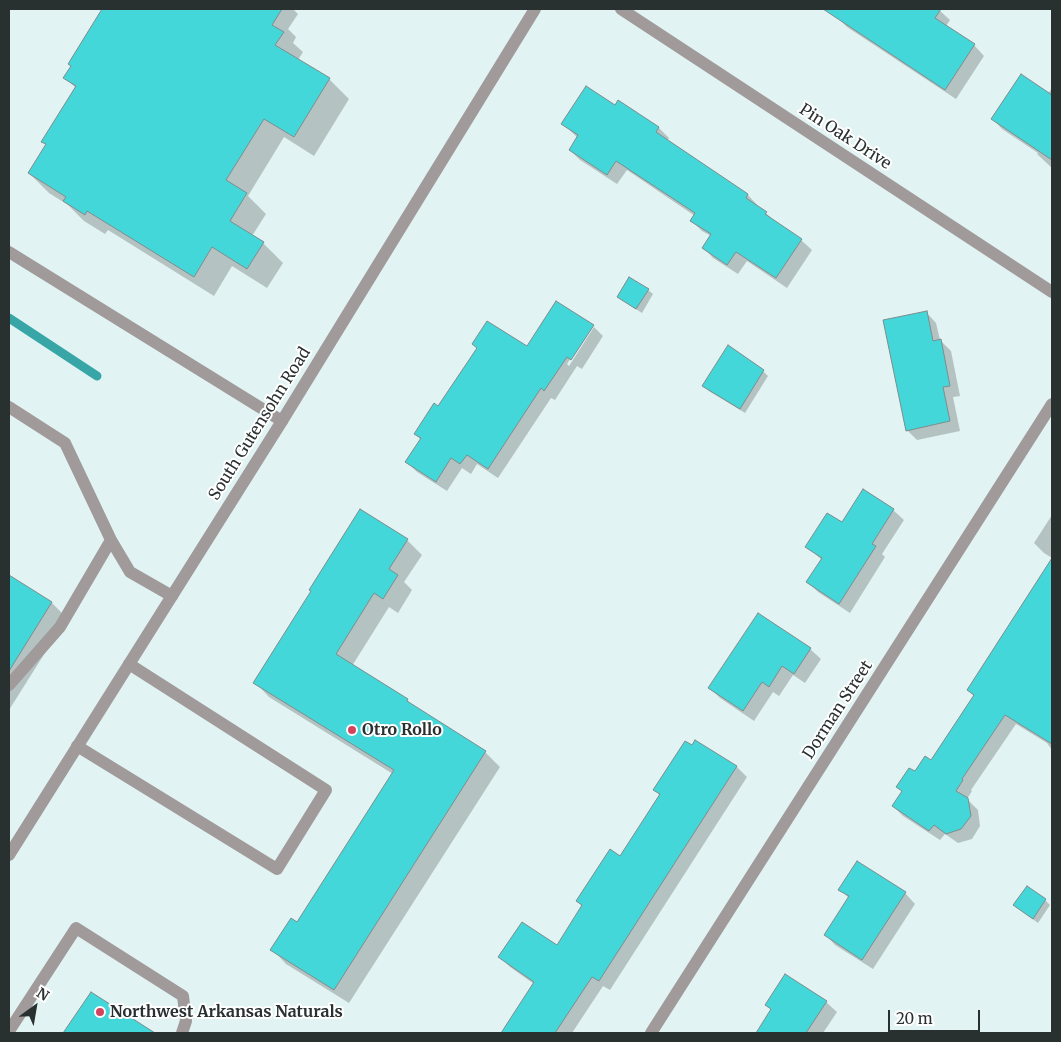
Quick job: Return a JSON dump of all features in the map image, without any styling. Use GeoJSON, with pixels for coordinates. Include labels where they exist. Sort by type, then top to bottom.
{"type":"FeatureCollection","features":[{"type":"Feature","properties":{"kind":"street","name":"South Gutensohn Road"},"geometry":{"type":"LineString","coordinates":[[9,855],[282,421],[535,9]]}},
{"type":"Feature","properties":{"kind":"street","name":"Pin Oak Drive"},"geometry":{"type":"LineString","coordinates":[[621,9],[1052,292]]}},
{"type":"Feature","properties":{"kind":"street"},"geometry":{"type":"LineString","coordinates":[[9,252],[282,421]]}},
{"type":"Feature","properties":{"kind":"street","name":"Dorman Street"},"geometry":{"type":"LineString","coordinates":[[651,1033],[1052,404]]}},
{"type":"Feature","properties":{"kind":"street"},"geometry":{"type":"LineString","coordinates":[[9,407],[66,443],[111,540],[130,572],[172,596]]}},
{"type":"Feature","properties":{"kind":"street"},"geometry":{"type":"LineString","coordinates":[[9,685],[60,627],[111,540]]}},
{"type":"Feature","properties":{"kind":"street"},"geometry":{"type":"LineString","coordinates":[[77,746],[278,869],[326,790],[129,664]]}},
{"type":"Feature","properties":{"kind":"street"},"geometry":{"type":"LineString","coordinates":[[9,1031],[76,928],[183,996],[186,1021],[182,1033]]}},
{"type":"Feature","properties":{"kind":"building"},"geometry":{"type":"Polygon","coordinates":[[[102,9],[282,9],[272,25],[284,32],[275,45],[330,78],[294,137],[264,119],[226,180],[247,193],[230,221],[264,242],[247,269],[212,247],[194,277],[87,211],[85,215],[63,201],[66,197],[28,173],[46,144],[41,142],[76,86],[63,78],[71,66],[68,64],[102,9]]]}},
{"type":"Feature","properties":{"kind":"building"},"geometry":{"type":"Polygon","coordinates":[[[823,9],[941,9],[935,18],[975,44],[945,90],[823,9]]]}},
{"type":"Feature","properties":{"kind":"building"},"geometry":{"type":"Polygon","coordinates":[[[1021,74],[1052,95],[1052,160],[991,119],[1021,74]]]}},
{"type":"Feature","properties":{"kind":"building"},"geometry":{"type":"Polygon","coordinates":[[[586,86],[615,105],[618,100],[659,127],[656,132],[748,194],[746,198],[767,212],[765,214],[802,239],[776,278],[736,252],[727,265],[702,248],[711,234],[690,221],[695,213],[616,161],[607,175],[569,150],[578,135],[561,124],[586,86]]]}},
{"type":"Feature","properties":{"kind":"building"},"geometry":{"type":"Polygon","coordinates":[[[629,277],[649,289],[636,309],[617,297],[629,277]]]}},
{"type":"Feature","properties":{"kind":"building"},"geometry":{"type":"Polygon","coordinates":[[[556,301],[594,325],[571,360],[567,357],[544,391],[541,388],[488,469],[467,455],[460,464],[451,458],[436,482],[405,462],[421,438],[414,434],[434,403],[438,406],[477,348],[472,344],[487,321],[527,346],[556,301]]]}},
{"type":"Feature","properties":{"kind":"building"},"geometry":{"type":"Polygon","coordinates":[[[927,311],[933,341],[941,339],[950,386],[943,387],[950,421],[906,431],[883,320],[927,311]]]}},
{"type":"Feature","properties":{"kind":"building"},"geometry":{"type":"Polygon","coordinates":[[[728,345],[764,370],[740,409],[702,386],[728,345]]]}},
{"type":"Feature","properties":{"kind":"building"},"geometry":{"type":"Polygon","coordinates":[[[863,489],[894,509],[872,544],[876,546],[839,604],[806,582],[822,558],[805,547],[827,513],[842,522],[863,489]]]}},
{"type":"Feature","properties":{"kind":"building"},"geometry":{"type":"Polygon","coordinates":[[[360,509],[408,539],[389,569],[398,575],[383,599],[374,593],[336,654],[486,751],[334,990],[270,950],[291,918],[297,922],[394,770],[253,683],[360,509]]]}},
{"type":"Feature","properties":{"kind":"building"},"geometry":{"type":"Polygon","coordinates":[[[1052,558],[1052,744],[1005,715],[956,791],[968,798],[971,816],[961,829],[946,834],[934,825],[929,831],[892,806],[902,791],[896,787],[909,768],[915,771],[925,756],[931,760],[974,695],[967,690],[1052,558]]]}},
{"type":"Feature","properties":{"kind":"building"},"geometry":{"type":"Polygon","coordinates":[[[9,575],[52,602],[9,671],[9,575]]]}},
{"type":"Feature","properties":{"kind":"building"},"geometry":{"type":"Polygon","coordinates":[[[758,613],[811,648],[794,674],[782,666],[769,687],[762,682],[743,711],[708,688],[758,613]]]}},
{"type":"Feature","properties":{"kind":"building"},"geometry":{"type":"Polygon","coordinates":[[[695,740],[737,766],[599,981],[592,977],[555,1033],[501,1033],[534,982],[498,957],[522,922],[557,945],[582,905],[576,901],[610,849],[620,856],[660,794],[653,790],[685,741],[692,745],[695,740]]]}},
{"type":"Feature","properties":{"kind":"building"},"geometry":{"type":"Polygon","coordinates":[[[857,861],[906,892],[862,960],[824,935],[849,896],[838,890],[857,861]]]}},
{"type":"Feature","properties":{"kind":"building"},"geometry":{"type":"Polygon","coordinates":[[[1027,886],[1046,899],[1033,919],[1013,905],[1027,886]]]}},
{"type":"Feature","properties":{"kind":"building"},"geometry":{"type":"Polygon","coordinates":[[[785,974],[827,1001],[806,1033],[756,1033],[771,1009],[765,1005],[785,974]]]}},
{"type":"Feature","properties":{"kind":"building","name":"Northwest Arkansas Naturals"},"geometry":{"type":"Polygon","coordinates":[[[91,992],[155,1033],[63,1033],[91,992]]]}},
{"type":"Feature","properties":{"kind":"waterway"},"geometry":{"type":"LineString","coordinates":[[9,318],[97,376]]}},
{"type":"Feature","properties":{"kind":"place","name":"Otro Rollo"},"geometry":{"type":"Point","coordinates":[352,730]}},
{"type":"Feature","properties":{"kind":"place","name":"Northwest Arkansas Naturals"},"geometry":{"type":"Point","coordinates":[100,1012]}}]}
